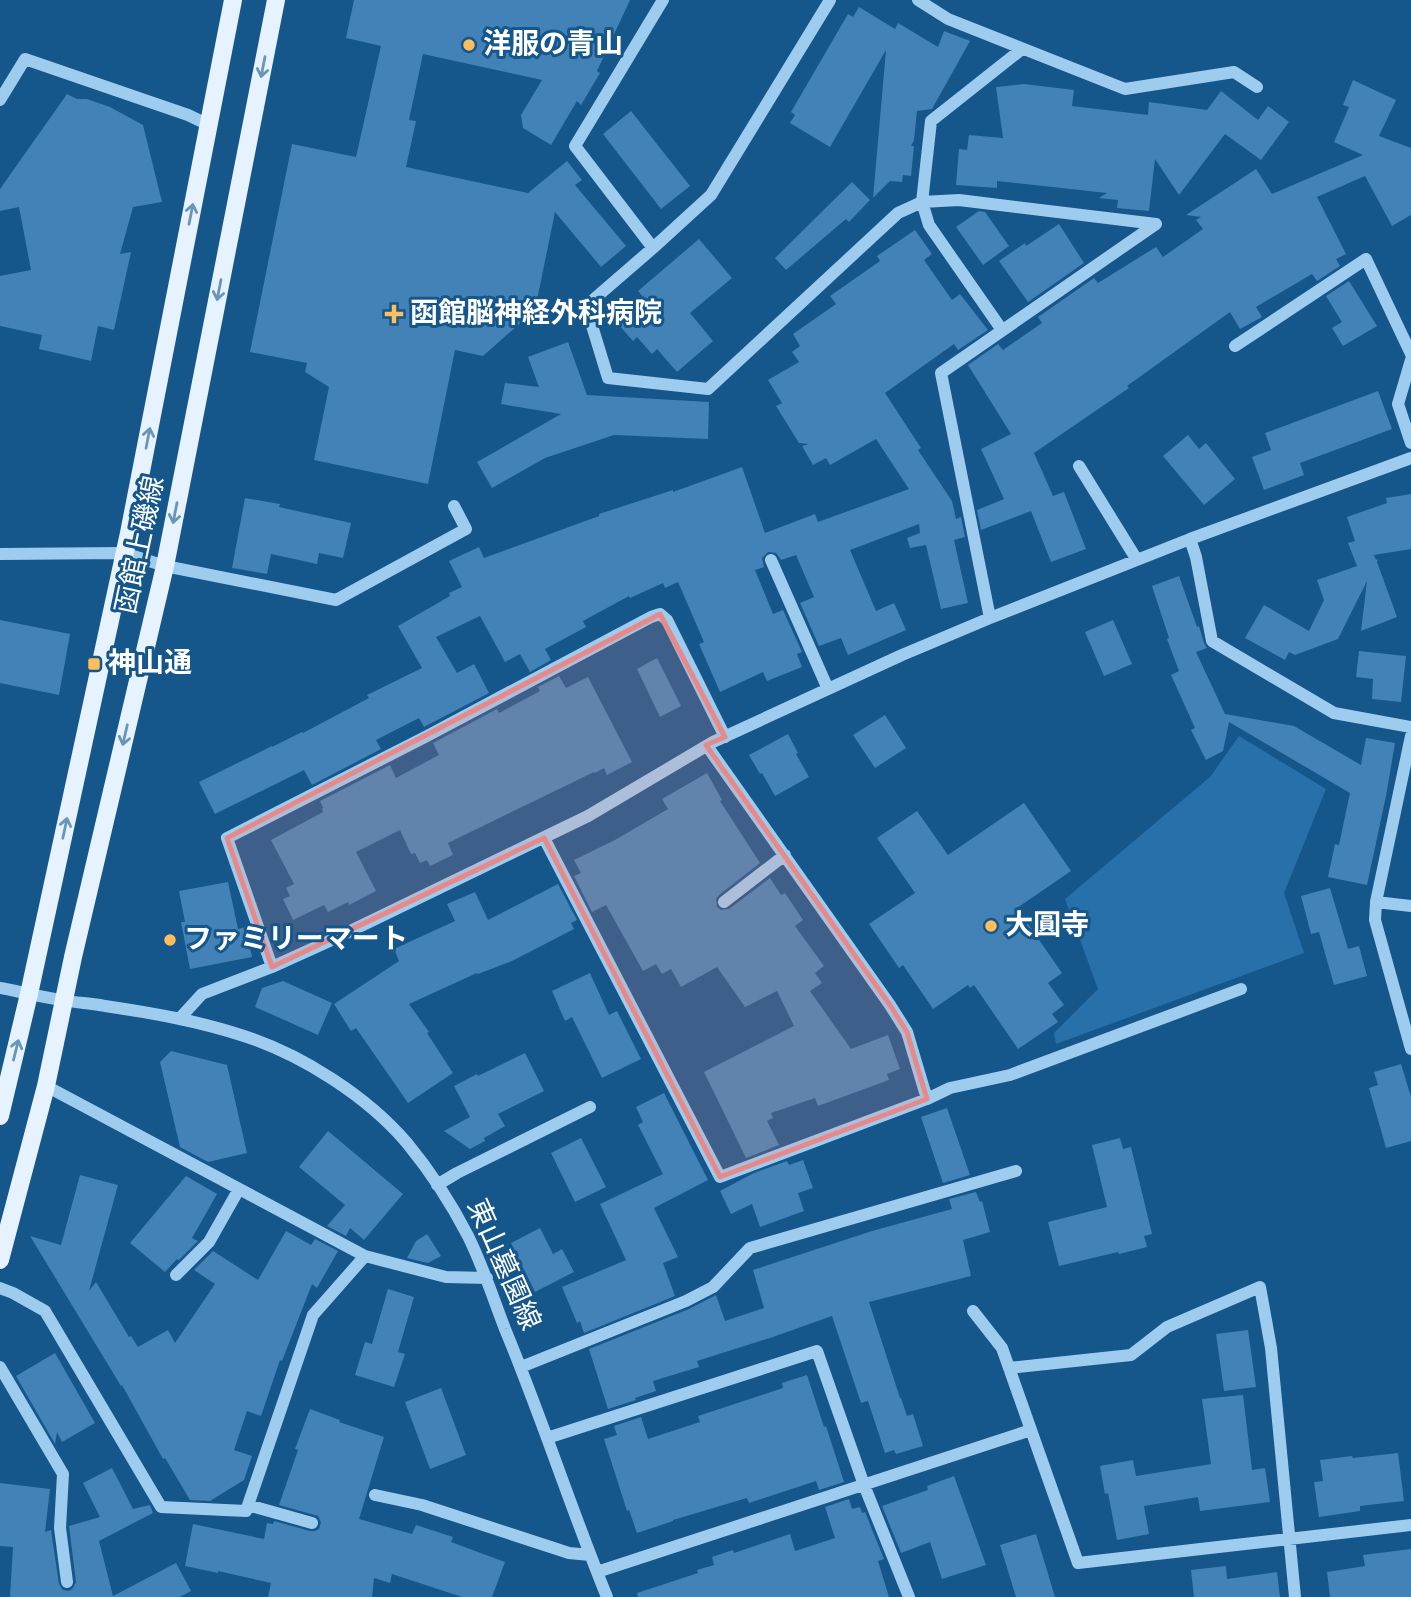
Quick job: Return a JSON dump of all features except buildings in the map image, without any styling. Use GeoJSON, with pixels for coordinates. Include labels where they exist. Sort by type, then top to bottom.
{"type":"FeatureCollection","features":[{"type":"Feature","properties":{"kind":"main road","name":"函館上磯線"},"geometry":{"type":"LineString","coordinates":[[0,1116],[124,553],[233,0]]}},
{"type":"Feature","properties":{"kind":"main road","name":"函館上磯線"},"geometry":{"type":"LineString","coordinates":[[0,1261],[46,1086],[165,566],[276,0]]}},
{"type":"Feature","properties":{"kind":"street"},"geometry":{"type":"LineString","coordinates":[[653,248],[575,146],[663,0]]}},
{"type":"Feature","properties":{"kind":"street"},"geometry":{"type":"LineString","coordinates":[[831,0],[711,195],[586,306],[608,378],[708,388],[898,213],[922,202],[958,200],[1156,224],[941,373],[990,618]]}},
{"type":"Feature","properties":{"kind":"street"},"geometry":{"type":"LineString","coordinates":[[918,0],[948,19],[1125,89],[1234,72],[1257,87]]}},
{"type":"Feature","properties":{"kind":"street"},"geometry":{"type":"LineString","coordinates":[[1002,330],[929,225],[922,202],[932,121],[1022,49]]}},
{"type":"Feature","properties":{"kind":"street"},"geometry":{"type":"LineString","coordinates":[[0,100],[25,59],[188,114],[209,125]]}},
{"type":"Feature","properties":{"kind":"street"},"geometry":{"type":"LineString","coordinates":[[1235,346],[1366,259],[1411,354]]}},
{"type":"Feature","properties":{"kind":"street"},"geometry":{"type":"LineString","coordinates":[[1411,360],[1398,404],[1411,443]]}},
{"type":"Feature","properties":{"kind":"street"},"geometry":{"type":"LineString","coordinates":[[180,1018],[202,994],[272,967],[544,838],[588,816],[707,746],[902,655],[1190,539],[1411,458]]}},
{"type":"Feature","properties":{"kind":"street"},"geometry":{"type":"LineString","coordinates":[[1079,466],[1138,560]]}},
{"type":"Feature","properties":{"kind":"street"},"geometry":{"type":"LineString","coordinates":[[0,554],[124,553],[165,566],[336,600],[466,529],[454,506]]}},
{"type":"Feature","properties":{"kind":"street"},"geometry":{"type":"LineString","coordinates":[[1190,539],[1212,640],[1334,713],[1411,727]]}},
{"type":"Feature","properties":{"kind":"street"},"geometry":{"type":"LineString","coordinates":[[771,560],[828,689]]}},
{"type":"Feature","properties":{"kind":"street"},"geometry":{"type":"LineString","coordinates":[[272,967],[228,838],[651,617],[660,614],[667,620],[725,737]]}},
{"type":"Feature","properties":{"kind":"street"},"geometry":{"type":"LineString","coordinates":[[1411,736],[1376,902],[1375,920],[1411,1049]]}},
{"type":"Feature","properties":{"kind":"street"},"geometry":{"type":"LineString","coordinates":[[707,746],[883,994],[906,1032],[927,1099]]}},
{"type":"Feature","properties":{"kind":"street"},"geometry":{"type":"LineString","coordinates":[[544,838],[720,1177],[950,1088],[1010,1075],[1241,989]]}},
{"type":"Feature","properties":{"kind":"street"},"geometry":{"type":"LineString","coordinates":[[724,902],[785,855]]}},
{"type":"Feature","properties":{"kind":"street"},"geometry":{"type":"LineString","coordinates":[[1376,902],[1411,906]]}},
{"type":"Feature","properties":{"kind":"street","name":"東山墓園線"},"geometry":{"type":"LineString","coordinates":[[0,988],[180,1018],[244,1036],[272,1046],[334,1080],[385,1120],[407,1143],[438,1185],[468,1237],[487,1278],[607,1597]]}},
{"type":"Feature","properties":{"kind":"street"},"geometry":{"type":"LineString","coordinates":[[46,1086],[365,1256],[446,1277],[487,1278]]}},
{"type":"Feature","properties":{"kind":"street"},"geometry":{"type":"LineString","coordinates":[[438,1185],[590,1107]]}},
{"type":"Feature","properties":{"kind":"street"},"geometry":{"type":"LineString","coordinates":[[521,1367],[695,1297],[713,1287],[750,1248],[1016,1171]]}},
{"type":"Feature","properties":{"kind":"street"},"geometry":{"type":"LineString","coordinates":[[176,1275],[209,1242],[239,1189]]}},
{"type":"Feature","properties":{"kind":"street"},"geometry":{"type":"LineString","coordinates":[[0,1289],[13,1293],[45,1311],[161,1507],[246,1511],[313,1315],[365,1256]]}},
{"type":"Feature","properties":{"kind":"street"},"geometry":{"type":"LineString","coordinates":[[1010,1368],[1131,1355],[1167,1327],[1260,1287],[1271,1348],[1295,1597]]}},
{"type":"Feature","properties":{"kind":"street"},"geometry":{"type":"LineString","coordinates":[[972,1311],[1002,1348],[1078,1563],[1411,1525]]}},
{"type":"Feature","properties":{"kind":"street"},"geometry":{"type":"LineString","coordinates":[[547,1438],[817,1351],[864,1485],[909,1597]]}},
{"type":"Feature","properties":{"kind":"street"},"geometry":{"type":"LineString","coordinates":[[0,1367],[63,1474],[60,1528],[67,1582]]}},
{"type":"Feature","properties":{"kind":"street"},"geometry":{"type":"LineString","coordinates":[[597,1572],[1031,1430]]}},
{"type":"Feature","properties":{"kind":"street"},"geometry":{"type":"LineString","coordinates":[[375,1494],[422,1505],[569,1553],[590,1555]]}},
{"type":"Feature","properties":{"kind":"street"},"geometry":{"type":"LineString","coordinates":[[248,1505],[312,1523]]}},
{"type":"Feature","properties":{"kind":"highlighted area"},"geometry":{"type":"Polygon","coordinates":[[[660,614],[725,737],[706,745],[907,1032],[927,1099],[720,1177],[544,838],[272,967],[227,838],[660,614]]]}},
{"type":"Feature","properties":{"kind":"shaded area"},"geometry":{"type":"Polygon","coordinates":[[[1239,736],[1326,789],[1284,893],[1304,953],[1056,1044],[1054,1033],[1098,989],[1065,899],[1210,777],[1239,736]]]}},
{"type":"Feature","properties":{"kind":"place","name":"洋服の青山"},"geometry":{"type":"Point","coordinates":[469,45]}},
{"type":"Feature","properties":{"kind":"place","name":"函館脳神経外科病院"},"geometry":{"type":"Point","coordinates":[394,314]}},
{"type":"Feature","properties":{"kind":"place","name":"神山通"},"geometry":{"type":"Point","coordinates":[94,664]}},
{"type":"Feature","properties":{"kind":"place","name":"大圓寺"},"geometry":{"type":"Point","coordinates":[991,926]}},
{"type":"Feature","properties":{"kind":"place","name":"ファミリーマート"},"geometry":{"type":"Point","coordinates":[170,940]}}]}
